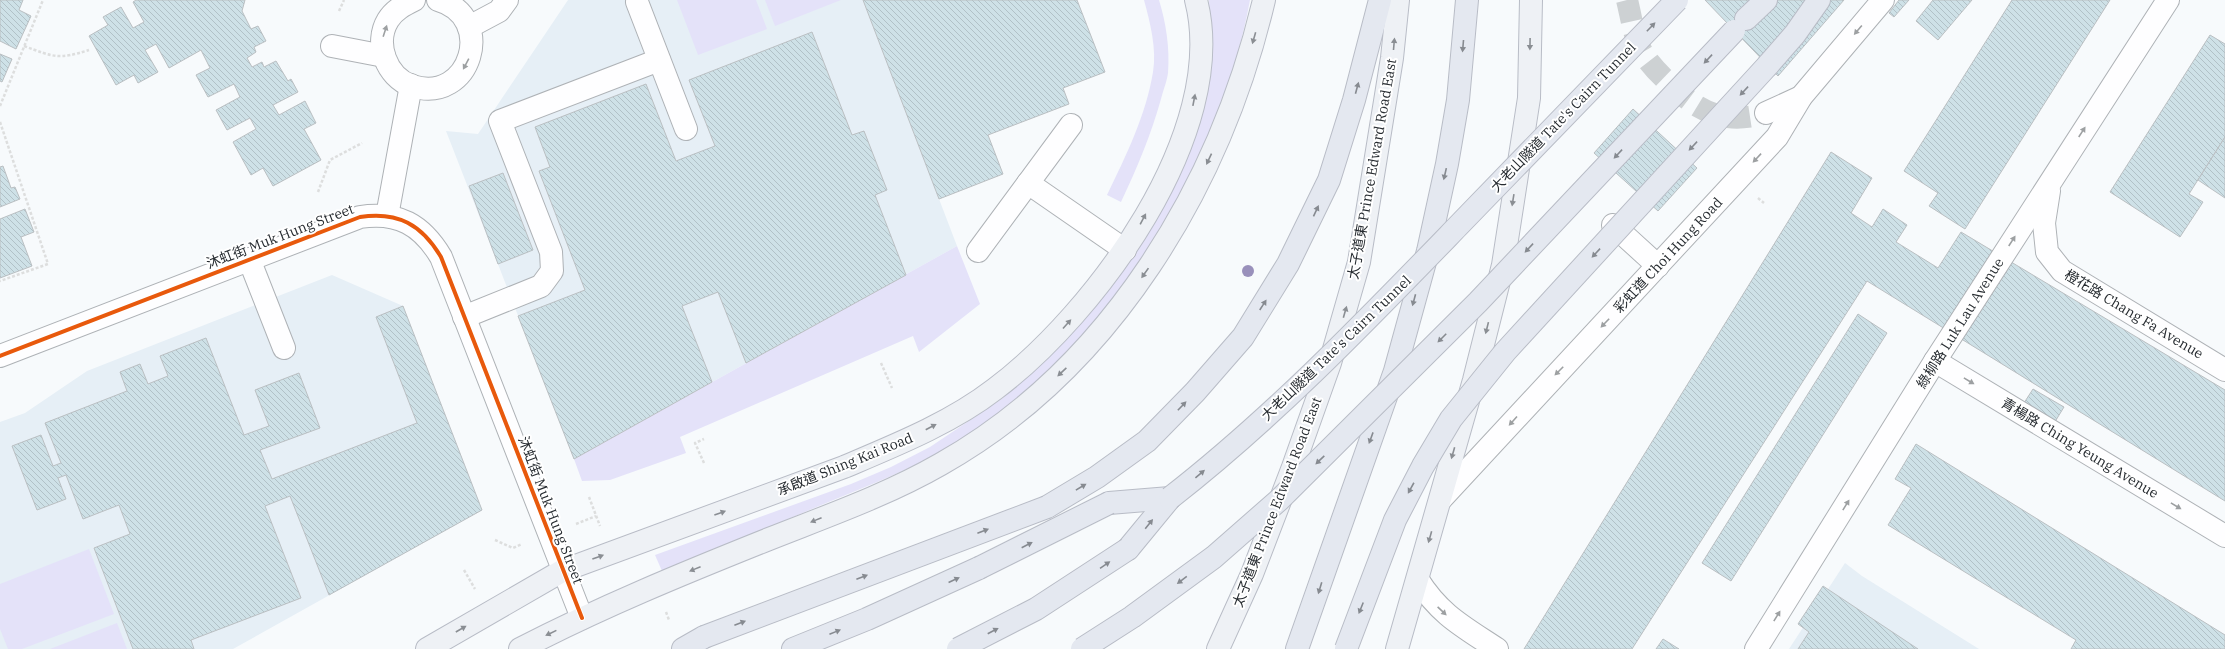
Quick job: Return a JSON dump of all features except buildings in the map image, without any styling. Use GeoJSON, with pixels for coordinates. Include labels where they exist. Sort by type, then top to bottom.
{"type":"FeatureCollection","features":[{"type":"Feature","properties":{"kind":"highway"},"geometry":{"type":"LineString","coordinates":[[683,649],[704,637],[1047,507],[1097,477],[1147,441],[1195,392],[1243,337],[1288,264],[1329,180],[1354,100],[1380,0]]}},
{"type":"Feature","properties":{"kind":"highway"},"geometry":{"type":"LineString","coordinates":[[1297,649],[1317,596],[1331,550],[1395,370],[1428,251],[1447,164],[1458,100],[1467,0]]}},
{"type":"Feature","properties":{"kind":"highway","name":"大老山隧道 Tate's Cairn Tunnel"},"geometry":{"type":"LineString","coordinates":[[958,649],[1036,609],[1128,549],[1170,498],[1239,441],[1314,371],[1382,304],[1677,0]]}},
{"type":"Feature","properties":{"kind":"highway"},"geometry":{"type":"LineString","coordinates":[[1082,649],[1132,617],[1214,557],[1279,500],[1498,281],[1740,25],[1766,0]]}},
{"type":"Feature","properties":{"kind":"highway"},"geometry":{"type":"LineString","coordinates":[[1346,649],[1378,558],[1404,500],[1458,409],[1516,340],[1768,65],[1795,34],[1819,0]]}},
{"type":"Feature","properties":{"kind":"highway"},"geometry":{"type":"LineString","coordinates":[[793,649],[868,619],[979,568],[1109,503],[1170,498]]}},
{"type":"Feature","properties":{"kind":"main road","name":"承啟道 Shing Kai Road"},"geometry":{"type":"LineString","coordinates":[[427,649],[562,571],[844,467],[883,451],[959,412],[994,390],[1028,362],[1060,332],[1089,299],[1125,250],[1159,189],[1177,149],[1192,109],[1201,55],[1200,28],[1196,0]]}},
{"type":"Feature","properties":{"kind":"main road"},"geometry":{"type":"LineString","coordinates":[[520,649],[582,618],[672,578],[899,486],[941,464],[969,447],[999,426],[1036,396],[1101,331],[1152,263],[1172,230],[1208,160],[1227,118],[1250,50],[1264,0]]}},
{"type":"Feature","properties":{"kind":"main road","name":"太子道東 Prince Edward Road East"},"geometry":{"type":"LineString","coordinates":[[1218,649],[1252,574],[1293,466],[1330,363],[1354,277],[1391,65],[1398,0]]}},
{"type":"Feature","properties":{"kind":"main road"},"geometry":{"type":"LineString","coordinates":[[1397,649],[1418,580],[1474,380],[1503,265],[1529,98],[1531,0]]}},
{"type":"Feature","properties":{"kind":"street"},"geometry":{"type":"LineString","coordinates":[[414,0],[401,6],[388,20],[382,38],[384,56],[390,69],[399,78],[411,85],[425,88],[440,87],[453,80],[464,70],[471,56],[472,41],[469,27],[460,13],[447,3],[438,0]]}},
{"type":"Feature","properties":{"kind":"street"},"geometry":{"type":"LineString","coordinates":[[469,27],[499,11],[507,0]]}},
{"type":"Feature","properties":{"kind":"street","name":"彩虹道 Choi Hung Road"},"geometry":{"type":"LineString","coordinates":[[1441,499],[1777,138],[1801,97],[1883,0]]}},
{"type":"Feature","properties":{"kind":"street","name":"綠柳路 Luk Lau Avenue"},"geometry":{"type":"LineString","coordinates":[[1756,649],[1936,361],[2168,0]]}},
{"type":"Feature","properties":{"kind":"street"},"geometry":{"type":"LineString","coordinates":[[637,2],[686,129]]}},
{"type":"Feature","properties":{"kind":"street"},"geometry":{"type":"LineString","coordinates":[[332,46],[384,56]]}},
{"type":"Feature","properties":{"kind":"street"},"geometry":{"type":"LineString","coordinates":[[464,317],[541,286],[552,271],[551,252],[500,121],[659,60]]}},
{"type":"Feature","properties":{"kind":"street"},"geometry":{"type":"LineString","coordinates":[[387,216],[411,85]]}},
{"type":"Feature","properties":{"kind":"street"},"geometry":{"type":"LineString","coordinates":[[1766,112],[1801,97]]}},
{"type":"Feature","properties":{"kind":"street"},"geometry":{"type":"LineString","coordinates":[[978,251],[1071,125]]}},
{"type":"Feature","properties":{"kind":"street","name":"橙花路 Chang Fa Avenue"},"geometry":{"type":"LineString","coordinates":[[2050,182],[2044,223],[2047,252],[2062,271],[2225,370]]}},
{"type":"Feature","properties":{"kind":"street"},"geometry":{"type":"LineString","coordinates":[[1028,183],[1125,250]]}},
{"type":"Feature","properties":{"kind":"street","name":"沐虹街 Muk Hung Street"},"geometry":{"type":"LineString","coordinates":[[0,356],[360,217],[387,216],[413,226],[425,234],[441,257],[562,571],[582,618]]}},
{"type":"Feature","properties":{"kind":"street"},"geometry":{"type":"LineString","coordinates":[[1613,225],[1658,266]]}},
{"type":"Feature","properties":{"kind":"street"},"geometry":{"type":"LineString","coordinates":[[249,259],[284,348]]}},
{"type":"Feature","properties":{"kind":"street","name":"青楊路 Ching Yeung Avenue"},"geometry":{"type":"LineString","coordinates":[[1936,361],[2225,536]]}},
{"type":"Feature","properties":{"kind":"street"},"geometry":{"type":"LineString","coordinates":[[1418,580],[1430,599],[1446,615],[1497,649]]}},
{"type":"Feature","properties":{"kind":"path"},"geometry":{"type":"LineString","coordinates":[[0,106],[43,0]]}},
{"type":"Feature","properties":{"kind":"path"},"geometry":{"type":"LineString","coordinates":[[340,12],[344,0]]}},
{"type":"Feature","properties":{"kind":"path"},"geometry":{"type":"LineString","coordinates":[[24,46],[55,57],[74,55],[89,50]]}},
{"type":"Feature","properties":{"kind":"path"},"geometry":{"type":"LineString","coordinates":[[0,122],[48,264],[0,281]]}},
{"type":"Feature","properties":{"kind":"path"},"geometry":{"type":"LineString","coordinates":[[318,192],[330,160],[362,143]]}},
{"type":"Feature","properties":{"kind":"path"},"geometry":{"type":"LineString","coordinates":[[882,363],[892,388]]}},
{"type":"Feature","properties":{"kind":"path"},"geometry":{"type":"LineString","coordinates":[[704,439],[695,443],[704,463]]}},
{"type":"Feature","properties":{"kind":"shaded area"},"geometry":{"type":"Polygon","coordinates":[[[568,0],[863,0],[957,246],[574,459],[446,131],[478,134],[568,0]]]}},
{"type":"Feature","properties":{"kind":"shaded area"},"geometry":{"type":"Polygon","coordinates":[[[677,0],[756,0],[767,29],[698,55],[677,0]]]}},
{"type":"Feature","properties":{"kind":"shaded area"},"geometry":{"type":"Polygon","coordinates":[[[765,0],[841,0],[775,26],[765,0]]]}},
{"type":"Feature","properties":{"kind":"shaded area"},"geometry":{"type":"Polygon","coordinates":[[[1144,0],[1159,0],[1167,36],[1168,73],[1148,138],[1121,202],[1107,195],[1128,150],[1146,104],[1153,72],[1154,54],[1152,36],[1144,0]]]}},
{"type":"Feature","properties":{"kind":"shaded area"},"geometry":{"type":"Polygon","coordinates":[[[1209,0],[1250,0],[1234,68],[1209,135],[1178,200],[1140,262],[1096,319],[1047,372],[993,417],[934,455],[892,476],[662,571],[655,555],[851,484],[891,467],[930,447],[1003,398],[1036,369],[1067,338],[1123,270],[1147,233],[1211,55],[1209,0]]]}},
{"type":"Feature","properties":{"kind":"shaded area"},"geometry":{"type":"Polygon","coordinates":[[[957,246],[980,304],[919,352],[913,336],[680,437],[686,453],[610,480],[582,481],[574,459],[957,246]]]}},
{"type":"Feature","properties":{"kind":"shaded area"},"geometry":{"type":"Polygon","coordinates":[[[332,275],[403,306],[482,510],[233,649],[0,649],[0,422],[25,413],[87,371],[332,275]]]}},
{"type":"Feature","properties":{"kind":"shaded area"},"geometry":{"type":"Polygon","coordinates":[[[89,549],[114,614],[22,649],[8,649],[0,629],[0,584],[89,549]]]}},
{"type":"Feature","properties":{"kind":"shaded area"},"geometry":{"type":"Polygon","coordinates":[[[1845,563],[1862,576],[1979,649],[1789,649],[1845,563]]]}},
{"type":"Feature","properties":{"kind":"shaded area"},"geometry":{"type":"Polygon","coordinates":[[[117,623],[127,649],[50,649],[117,623]]]}},
{"type":"Feature","properties":{"kind":"tunnel"},"geometry":{"type":"LineString","coordinates":[[1627,0],[1632,24],[1642,52],[1659,74],[1678,92],[1700,108],[1724,116],[1737,118],[1751,117],[1766,113]]}},
{"type":"Feature","properties":{"kind":"cycle path"},"geometry":{"type":"LineString","coordinates":[[0,356],[360,217],[386,216],[408,223],[426,236],[441,257],[582,618]]}}]}
